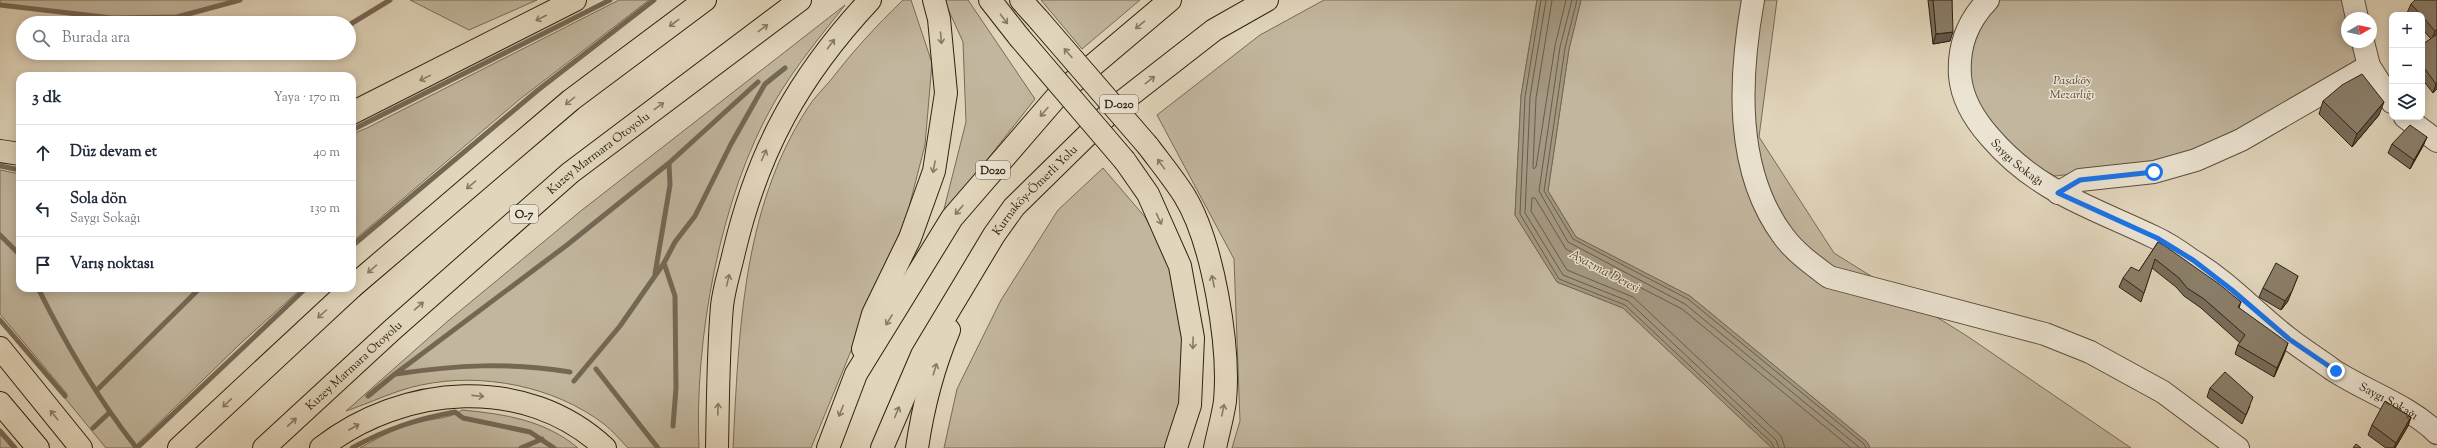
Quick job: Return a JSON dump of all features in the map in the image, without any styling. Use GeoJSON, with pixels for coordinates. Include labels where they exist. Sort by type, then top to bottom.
{"type":"FeatureCollection","features":[{"type":"Feature","properties":{"kind":"highway"},"geometry":{"type":"LineString","coordinates":[[356,111],[576,0]]}},
{"type":"Feature","properties":{"kind":"highway"},"geometry":{"type":"LineString","coordinates":[[356,284],[571,100],[705,0]]}},
{"type":"Feature","properties":{"kind":"highway","name":"Kuzey Marmara Otoyolu"},"geometry":{"type":"LineString","coordinates":[[264,448],[398,325],[570,174],[800,0]]}},
{"type":"Feature","properties":{"kind":"highway"},"geometry":{"type":"LineString","coordinates":[[717,448],[722,304],[737,239],[756,174],[776,128],[800,86],[843,29],[870,0]]}},
{"type":"Feature","properties":{"kind":"highway"},"geometry":{"type":"LineString","coordinates":[[856,374],[873,314],[910,238],[934,171],[946,93],[939,19],[934,0]]}},
{"type":"Feature","properties":{"kind":"highway"},"geometry":{"type":"LineString","coordinates":[[990,0],[1019,37],[1125,161],[1148,194],[1180,266],[1193,338],[1190,405],[1176,448]]}},
{"type":"Feature","properties":{"kind":"highway"},"geometry":{"type":"LineString","coordinates":[[1021,0],[1148,146],[1184,196],[1205,245],[1213,278],[1225,351],[1225,401],[1215,448]]}},
{"type":"Feature","properties":{"kind":"highway","name":"D020"},"geometry":{"type":"LineString","coordinates":[[828,448],[856,374],[952,218],[1060,93],[1170,0]]}},
{"type":"Feature","properties":{"kind":"highway","name":"Kurnaköy-Ömerli Yolu"},"geometry":{"type":"LineString","coordinates":[[882,448],[922,355],[994,235],[1014,207],[1119,104],[1214,30],[1267,0]]}},
{"type":"Feature","properties":{"kind":"highway"},"geometry":{"type":"LineString","coordinates":[[0,151],[16,153]]}},
{"type":"Feature","properties":{"kind":"highway"},"geometry":{"type":"LineString","coordinates":[[917,448],[922,409],[940,353],[994,235]]}},
{"type":"Feature","properties":{"kind":"highway"},"geometry":{"type":"LineString","coordinates":[[179,448],[347,292]]}},
{"type":"Feature","properties":{"kind":"highway"},"geometry":{"type":"LineString","coordinates":[[0,348],[79,446]]}},
{"type":"Feature","properties":{"kind":"highway"},"geometry":{"type":"LineString","coordinates":[[322,448],[374,415],[420,401],[466,394],[503,399],[538,408],[590,434],[605,448]]}},
{"type":"Feature","properties":{"kind":"highway"},"geometry":{"type":"LineString","coordinates":[[0,403],[38,448]]}},
{"type":"Feature","properties":{"kind":"street"},"geometry":{"type":"LineString","coordinates":[[1753,0],[1744,70],[1745,120],[1750,168],[1765,208],[1784,238],[1805,259],[1829,277],[2045,334],[2090,352],[2163,392],[2238,448]]}},
{"type":"Feature","properties":{"kind":"street","name":"Saygı Sokağı"},"geometry":{"type":"LineString","coordinates":[[1988,0],[1975,14],[1962,45],[1960,76],[1967,103],[1976,122],[2008,159],[2030,176],[2058,193],[2157,238],[2193,260],[2232,290],[2289,339],[2336,371],[2424,421],[2437,433]]}},
{"type":"Feature","properties":{"kind":"street"},"geometry":{"type":"LineString","coordinates":[[2353,0],[2356,12]]}},
{"type":"Feature","properties":{"kind":"street"},"geometry":{"type":"LineString","coordinates":[[2365,48],[2370,66],[2389,97]]}},
{"type":"Feature","properties":{"kind":"street"},"geometry":{"type":"LineString","coordinates":[[2058,193],[2080,180],[2154,172],[2202,158],[2240,140],[2370,66]]}},
{"type":"Feature","properties":{"kind":"street"},"geometry":{"type":"LineString","coordinates":[[2409,120],[2437,141]]}},
{"type":"Feature","properties":{"kind":"green space"},"geometry":{"type":"Polygon","coordinates":[[[0,0],[240,0],[184,16],[88,16],[0,4],[0,0]]]}},
{"type":"Feature","properties":{"kind":"green space"},"geometry":{"type":"Polygon","coordinates":[[[410,0],[537,0],[469,30],[410,0]]]}},
{"type":"Feature","properties":{"kind":"green space"},"geometry":{"type":"Polygon","coordinates":[[[619,0],[649,0],[520,99],[356,239],[356,132],[619,0]]]}},
{"type":"Feature","properties":{"kind":"green space"},"geometry":{"type":"Polygon","coordinates":[[[903,0],[911,0],[932,63],[925,145],[907,215],[811,448],[733,448],[742,316],[748,273],[757,230],[769,188],[785,148],[809,105],[865,39],[903,0]]]}},
{"type":"Feature","properties":{"kind":"green space"},"geometry":{"type":"Polygon","coordinates":[[[944,0],[968,0],[1035,99],[942,217],[966,122],[963,42],[944,0]]]}},
{"type":"Feature","properties":{"kind":"green space"},"geometry":{"type":"Polygon","coordinates":[[[1041,0],[1140,0],[1082,49],[1041,0]]]}},
{"type":"Feature","properties":{"kind":"green space"},"geometry":{"type":"Polygon","coordinates":[[[1324,0],[1537,0],[1521,96],[1515,215],[1557,282],[1623,308],[1772,448],[1232,448],[1240,421],[1234,259],[1157,115],[1260,35],[1324,0]]]}},
{"type":"Feature","properties":{"kind":"green space"},"geometry":{"type":"Polygon","coordinates":[[[1581,0],[1777,0],[1759,137],[1834,253],[1967,336],[2131,448],[1870,448],[1867,442],[1690,296],[1576,237],[1548,191],[1569,49],[1581,0]]]}},
{"type":"Feature","properties":{"kind":"green space","name":"Paşaköy Mezarlığı"},"geometry":{"type":"Polygon","coordinates":[[[1998,0],[2347,0],[2347,12],[2341,12],[2341,48],[2354,48],[2357,63],[2254,124],[2168,163],[2055,176],[2019,158],[1982,115],[1965,81],[1969,45],[1998,0]]]}},
{"type":"Feature","properties":{"kind":"green space"},"geometry":{"type":"Polygon","coordinates":[[[845,5],[790,77],[774,103],[755,140],[739,181],[725,225],[714,270],[706,316],[701,362],[699,448],[628,448],[604,424],[563,400],[517,385],[493,382],[468,380],[444,381],[421,385],[393,393],[346,411],[449,320],[582,210],[845,5]]]}},
{"type":"Feature","properties":{"kind":"green space"},"geometry":{"type":"Polygon","coordinates":[[[1103,168],[1145,217],[1182,283],[1191,352],[1172,448],[944,448],[957,389],[1001,300],[1058,210],[1103,168]]]}},
{"type":"Feature","properties":{"kind":"green space"},"geometry":{"type":"Polygon","coordinates":[[[0,170],[16,173],[16,292],[298,292],[241,343],[133,448],[106,448],[64,397],[67,394],[0,314],[0,170]]]}},
{"type":"Feature","properties":{"kind":"green space"},"geometry":{"type":"Polygon","coordinates":[[[462,410],[508,416],[523,420],[552,431],[565,438],[578,448],[360,448],[382,436],[412,424],[447,417],[462,410]]]}},
{"type":"Feature","properties":{"kind":"green space"},"geometry":{"type":"Polygon","coordinates":[[[0,434],[12,448],[0,448],[0,434]]]}},
{"type":"Feature","properties":{"kind":"water","name":"Ayazma Deresi"},"geometry":{"type":"Polygon","coordinates":[[[1537,0],[1581,0],[1569,49],[1548,191],[1576,237],[1690,296],[1867,442],[1870,448],[1772,448],[1623,308],[1557,282],[1515,215],[1521,96],[1537,0]]]}},
{"type":"Feature","properties":{"kind":"building"},"geometry":{"type":"Polygon","coordinates":[[[1933,0],[1952,0],[1953,32],[1936,34],[1933,0]]]}},
{"type":"Feature","properties":{"kind":"building"},"geometry":{"type":"Polygon","coordinates":[[[2415,0],[2437,0],[2437,29],[2435,31],[2425,19],[2425,12],[2418,12],[2411,4],[2415,0]]]}},
{"type":"Feature","properties":{"kind":"building"},"geometry":{"type":"Polygon","coordinates":[[[2437,34],[2436,84],[2425,69],[2425,43],[2437,34]]]}},
{"type":"Feature","properties":{"kind":"building"},"geometry":{"type":"Polygon","coordinates":[[[2362,74],[2384,102],[2357,134],[2323,101],[2342,85],[2362,74]]]}},
{"type":"Feature","properties":{"kind":"building"},"geometry":{"type":"Polygon","coordinates":[[[2410,125],[2427,137],[2414,160],[2392,144],[2410,125]]]}},
{"type":"Feature","properties":{"kind":"building"},"geometry":{"type":"Polygon","coordinates":[[[2158,242],[2219,284],[2241,302],[2238,307],[2288,343],[2277,368],[2238,345],[2245,335],[2204,299],[2187,288],[2179,278],[2155,259],[2144,293],[2123,278],[2131,267],[2139,271],[2158,242]]]}},
{"type":"Feature","properties":{"kind":"building"},"geometry":{"type":"Polygon","coordinates":[[[2276,263],[2298,276],[2292,291],[2285,301],[2263,288],[2276,263]]]}},
{"type":"Feature","properties":{"kind":"building"},"geometry":{"type":"Polygon","coordinates":[[[2225,372],[2253,397],[2246,415],[2210,388],[2225,372]]]}},
{"type":"Feature","properties":{"kind":"building"},"geometry":{"type":"Polygon","coordinates":[[[2385,401],[2411,417],[2396,443],[2372,425],[2385,401]]]}},
{"type":"Feature","properties":{"kind":"building"},"geometry":{"type":"Polygon","coordinates":[[[2356,444],[2361,448],[2353,448],[2356,444]]]}},
{"type":"Feature","properties":{"kind":"waterway"},"geometry":{"type":"LineString","coordinates":[[181,16],[240,0]]}},
{"type":"Feature","properties":{"kind":"waterway"},"geometry":{"type":"LineString","coordinates":[[356,21],[390,0]]}},
{"type":"Feature","properties":{"kind":"waterway"},"geometry":{"type":"LineString","coordinates":[[356,128],[610,0]]}},
{"type":"Feature","properties":{"kind":"waterway"},"geometry":{"type":"LineString","coordinates":[[356,243],[538,90],[654,0]]}},
{"type":"Feature","properties":{"kind":"waterway"},"geometry":{"type":"LineString","coordinates":[[0,5],[95,16]]}},
{"type":"Feature","properties":{"kind":"waterway"},"geometry":{"type":"LineString","coordinates":[[574,381],[620,326],[664,263],[675,242],[695,216],[731,144],[765,84],[785,68]]}},
{"type":"Feature","properties":{"kind":"waterway"},"geometry":{"type":"LineString","coordinates":[[368,396],[395,374],[567,245],[669,163],[758,82]]}},
{"type":"Feature","properties":{"kind":"waterway"},"geometry":{"type":"LineString","coordinates":[[655,274],[670,185],[669,163]]}},
{"type":"Feature","properties":{"kind":"waterway"},"geometry":{"type":"LineString","coordinates":[[0,166],[16,169]]}},
{"type":"Feature","properties":{"kind":"waterway"},"geometry":{"type":"LineString","coordinates":[[0,235],[16,251]]}},
{"type":"Feature","properties":{"kind":"waterway"},"geometry":{"type":"LineString","coordinates":[[664,263],[675,296],[676,388],[673,426]]}},
{"type":"Feature","properties":{"kind":"waterway"},"geometry":{"type":"LineString","coordinates":[[40,292],[82,369],[135,446]]}},
{"type":"Feature","properties":{"kind":"waterway"},"geometry":{"type":"LineString","coordinates":[[97,390],[196,292]]}},
{"type":"Feature","properties":{"kind":"waterway"},"geometry":{"type":"LineString","coordinates":[[137,448],[302,292]]}},
{"type":"Feature","properties":{"kind":"waterway"},"geometry":{"type":"LineString","coordinates":[[0,320],[65,396]]}},
{"type":"Feature","properties":{"kind":"waterway"},"geometry":{"type":"LineString","coordinates":[[396,374],[440,368],[483,366],[526,367],[570,372]]}},
{"type":"Feature","properties":{"kind":"waterway"},"geometry":{"type":"LineString","coordinates":[[596,369],[658,448]]}},
{"type":"Feature","properties":{"kind":"waterway"},"geometry":{"type":"LineString","coordinates":[[352,448],[390,430],[428,418],[455,412],[463,418],[530,432],[554,448]]}},
{"type":"Feature","properties":{"kind":"waterway"},"geometry":{"type":"LineString","coordinates":[[93,428],[109,413]]}},
{"type":"Feature","properties":{"kind":"waterway"},"geometry":{"type":"LineString","coordinates":[[0,431],[15,448]]}},
{"type":"Feature","properties":{"kind":"waterway"},"geometry":{"type":"LineString","coordinates":[[521,448],[542,439]]}},
{"type":"Feature","properties":{"kind":"route"},"geometry":{"type":"LineString","coordinates":[[2154,172],[2080,180],[2064,188],[2058,193],[2157,238],[2193,260],[2232,290],[2289,339],[2336,371]]}}]}
